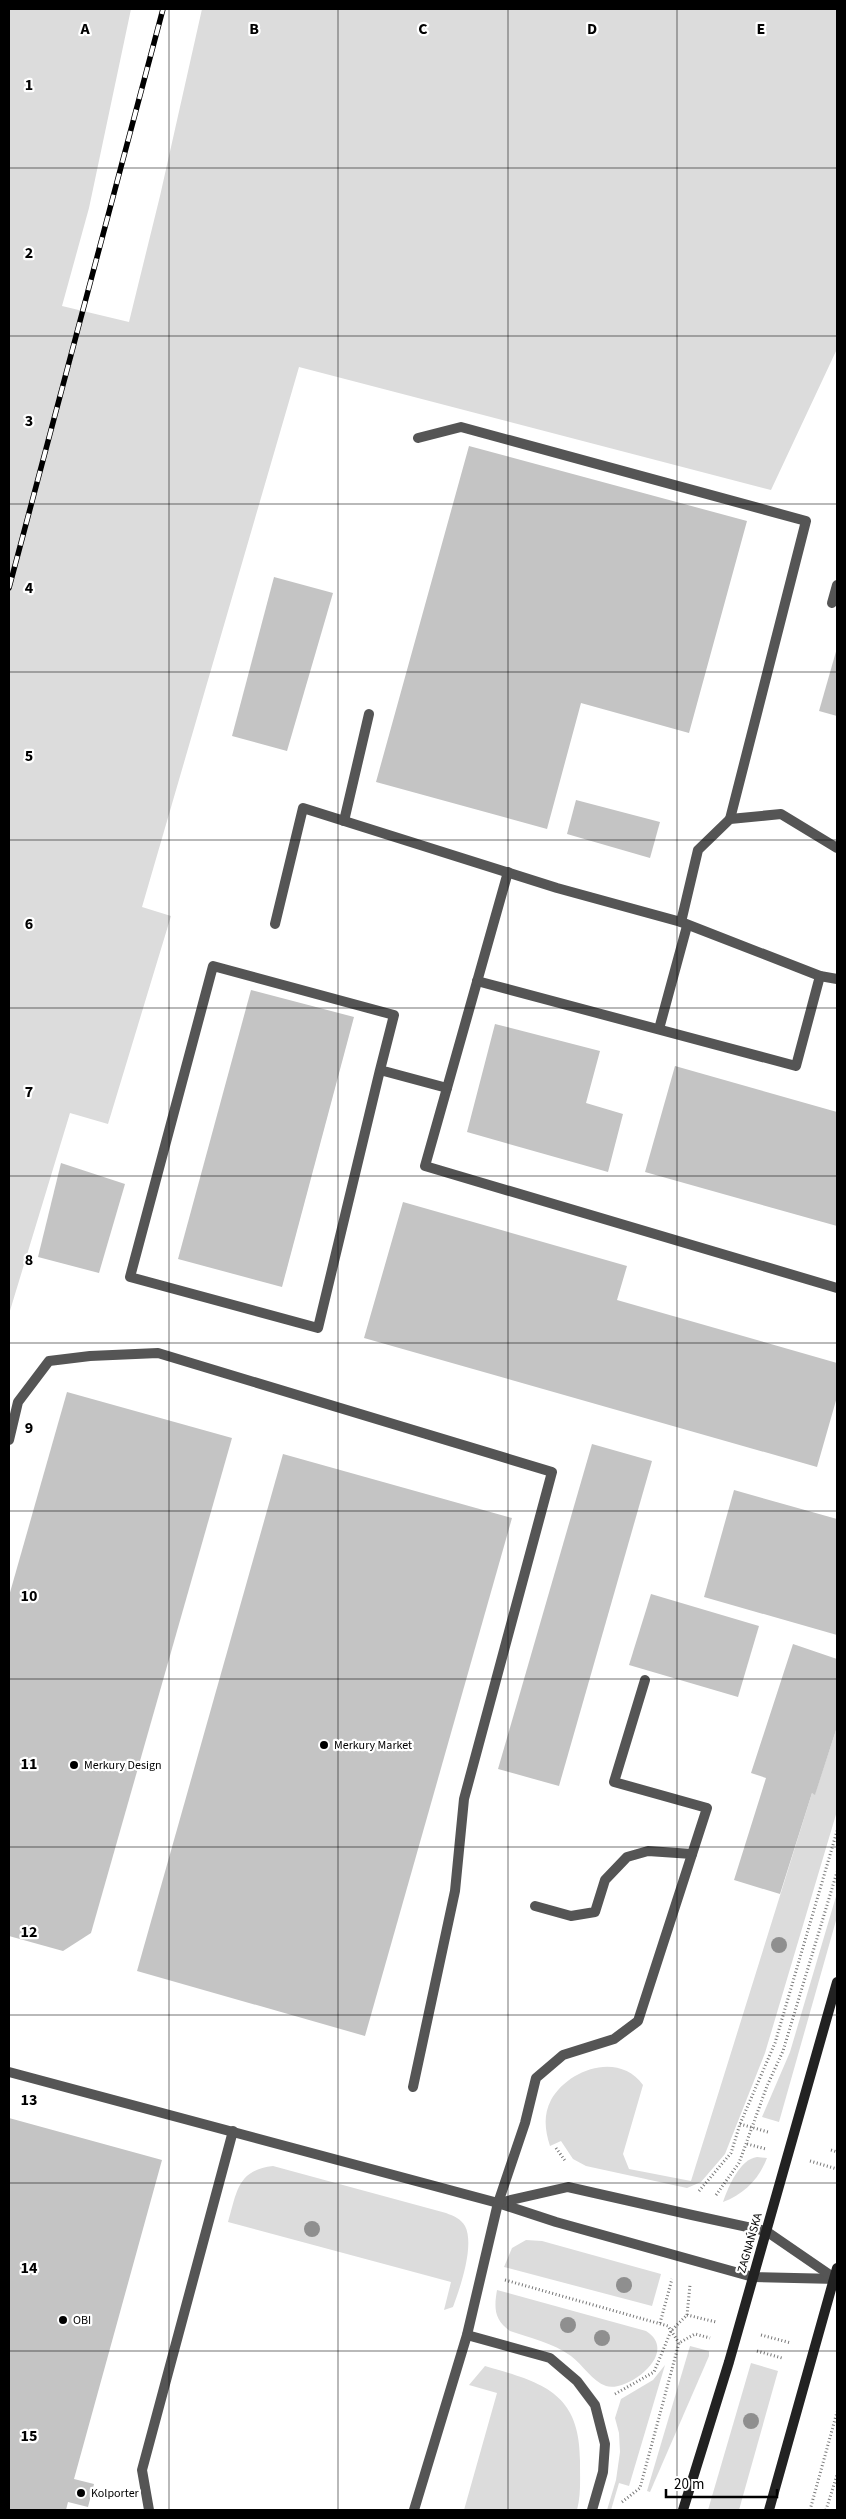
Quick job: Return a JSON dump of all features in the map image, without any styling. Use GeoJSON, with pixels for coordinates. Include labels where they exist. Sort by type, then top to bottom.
{"type":"FeatureCollection","features":[{"type":"Feature","properties":{"kind":"main road","name":"ZAGNAŃSKA"},"geometry":{"type":"LineString","coordinates":[[683,2510],[753,2277],[837,1982]]}},
{"type":"Feature","properties":{"kind":"main road"},"geometry":{"type":"LineString","coordinates":[[769,2510],[836,2275]]}},
{"type":"Feature","properties":{"kind":"lane"},"geometry":{"type":"LineString","coordinates":[[418,438],[461,426],[806,522],[730,819],[698,850],[684,924],[659,1029]]}},
{"type":"Feature","properties":{"kind":"lane"},"geometry":{"type":"LineString","coordinates":[[832,603],[837,585]]}},
{"type":"Feature","properties":{"kind":"lane"},"geometry":{"type":"LineString","coordinates":[[344,821],[369,714]]}},
{"type":"Feature","properties":{"kind":"lane"},"geometry":{"type":"LineString","coordinates":[[275,924],[303,808],[508,872],[684,924],[820,976],[837,979]]}},
{"type":"Feature","properties":{"kind":"lane"},"geometry":{"type":"LineString","coordinates":[[730,819],[781,814],[837,848]]}},
{"type":"Feature","properties":{"kind":"lane"},"geometry":{"type":"LineString","coordinates":[[508,872],[426,1166],[837,1288]]}},
{"type":"Feature","properties":{"kind":"lane"},"geometry":{"type":"LineString","coordinates":[[213,966],[394,1015],[380,1070],[318,1328],[130,1277],[213,966]]}},
{"type":"Feature","properties":{"kind":"lane"},"geometry":{"type":"LineString","coordinates":[[477,981],[796,1066],[820,976]]}},
{"type":"Feature","properties":{"kind":"lane"},"geometry":{"type":"LineString","coordinates":[[380,1070],[448,1088]]}},
{"type":"Feature","properties":{"kind":"lane"},"geometry":{"type":"LineString","coordinates":[[9,1440],[18,1402],[49,1361],[90,1356],[158,1353],[552,1472],[464,1799],[455,1891],[413,2088]]}},
{"type":"Feature","properties":{"kind":"lane"},"geometry":{"type":"LineString","coordinates":[[414,2510],[467,2334],[498,2203],[525,2123],[536,2078],[563,2055],[614,2039],[638,2021],[706,1808],[614,1782],[645,1680]]}},
{"type":"Feature","properties":{"kind":"lane"},"geometry":{"type":"LineString","coordinates":[[535,1906],[571,1916],[595,1912],[605,1880],[627,1857],[648,1851],[692,1854]]}},
{"type":"Feature","properties":{"kind":"lane"},"geometry":{"type":"LineString","coordinates":[[9,2072],[498,2203],[556,2222],[753,2277],[836,2275]]}},
{"type":"Feature","properties":{"kind":"lane"},"geometry":{"type":"LineString","coordinates":[[149,2510],[142,2470],[233,2131]]}},
{"type":"Feature","properties":{"kind":"lane"},"geometry":{"type":"LineString","coordinates":[[498,2203],[568,2187],[766,2232],[836,2275]]}},
{"type":"Feature","properties":{"kind":"lane"},"geometry":{"type":"LineString","coordinates":[[467,2334],[550,2358],[577,2381],[595,2405],[605,2444],[603,2472],[592,2510]]}},
{"type":"Feature","properties":{"kind":"path"},"geometry":{"type":"LineString","coordinates":[[696,2197],[701,2188],[731,2153],[740,2124],[775,2043],[837,1831]]}},
{"type":"Feature","properties":{"kind":"path"},"geometry":{"type":"LineString","coordinates":[[716,2197],[718,2190],[739,2163],[767,2086],[783,2052],[837,1872]]}},
{"type":"Feature","properties":{"kind":"path"},"geometry":{"type":"LineString","coordinates":[[740,2124],[758,2129]]}},
{"type":"Feature","properties":{"kind":"path"},"geometry":{"type":"LineString","coordinates":[[747,2144],[770,2151]]}},
{"type":"Feature","properties":{"kind":"path"},"geometry":{"type":"LineString","coordinates":[[831,2150],[837,2152]]}},
{"type":"Feature","properties":{"kind":"path"},"geometry":{"type":"LineString","coordinates":[[826,2166],[837,2169]]}},
{"type":"Feature","properties":{"kind":"path"},"geometry":{"type":"LineString","coordinates":[[500,2278],[660,2323],[668,2326],[680,2343]]}},
{"type":"Feature","properties":{"kind":"path"},"geometry":{"type":"LineString","coordinates":[[660,2323],[672,2279]]}},
{"type":"Feature","properties":{"kind":"path"},"geometry":{"type":"LineString","coordinates":[[595,2405],[654,2372],[671,2331],[686,2315],[689,2289]]}},
{"type":"Feature","properties":{"kind":"path"},"geometry":{"type":"LineString","coordinates":[[686,2315],[709,2320]]}},
{"type":"Feature","properties":{"kind":"path"},"geometry":{"type":"LineString","coordinates":[[620,2510],[622,2502],[640,2488],[680,2343],[695,2334],[710,2338]]}},
{"type":"Feature","properties":{"kind":"path"},"geometry":{"type":"LineString","coordinates":[[758,2334],[786,2342]]}},
{"type":"Feature","properties":{"kind":"path"},"geometry":{"type":"LineString","coordinates":[[754,2350],[782,2358]]}},
{"type":"Feature","properties":{"kind":"path"},"geometry":{"type":"LineString","coordinates":[[810,2510],[837,2412]]}},
{"type":"Feature","properties":{"kind":"path"},"geometry":{"type":"LineString","coordinates":[[826,2510],[837,2475]]}},
{"type":"Feature","properties":{"kind":"shaded area"},"geometry":{"type":"Polygon","coordinates":[[[9,9],[131,9],[89,208],[62,306],[129,322],[160,196],[202,9],[837,9],[837,349],[771,490],[299,367],[142,907],[171,916],[108,1124],[70,1113],[9,1314],[9,9]]]}},
{"type":"Feature","properties":{"kind":"shaded area"},"geometry":{"type":"Polygon","coordinates":[[[837,1727],[837,1811],[765,2053],[725,2154],[701,2182],[687,2188],[586,2166],[573,2159],[561,2141],[550,2146],[546,2129],[546,2117],[548,2106],[559,2089],[569,2080],[594,2068],[608,2067],[621,2069],[633,2075],[643,2085],[623,2154],[629,2169],[691,2181],[812,1793],[815,1794],[837,1727]]]}},
{"type":"Feature","properties":{"kind":"shaded area"},"geometry":{"type":"Polygon","coordinates":[[[837,1893],[837,1917],[779,2122],[762,2117],[790,2052],[837,1893]]]}},
{"type":"Feature","properties":{"kind":"shaded area"},"geometry":{"type":"Polygon","coordinates":[[[757,2157],[767,2158],[760,2173],[738,2195],[723,2202],[731,2182],[740,2168],[751,2159],[757,2157]]]}},
{"type":"Feature","properties":{"kind":"shaded area"},"geometry":{"type":"Polygon","coordinates":[[[273,2166],[446,2213],[459,2220],[465,2226],[468,2234],[468,2244],[465,2266],[453,2307],[444,2310],[451,2282],[228,2222],[240,2184],[252,2172],[273,2166]]]}},
{"type":"Feature","properties":{"kind":"shaded area"},"geometry":{"type":"Polygon","coordinates":[[[526,2240],[542,2241],[661,2274],[652,2306],[504,2267],[512,2248],[526,2240]]]}},
{"type":"Feature","properties":{"kind":"shaded area"},"geometry":{"type":"Polygon","coordinates":[[[497,2290],[646,2331],[655,2340],[657,2350],[654,2360],[647,2369],[626,2383],[615,2387],[601,2384],[564,2351],[510,2331],[505,2327],[496,2313],[497,2290]]]}},
{"type":"Feature","properties":{"kind":"shaded area"},"geometry":{"type":"Polygon","coordinates":[[[690,2346],[709,2351],[709,2356],[650,2492],[647,2491],[690,2346]]]}},
{"type":"Feature","properties":{"kind":"shaded area"},"geometry":{"type":"Polygon","coordinates":[[[751,2363],[778,2371],[739,2510],[708,2510],[751,2363]]]}},
{"type":"Feature","properties":{"kind":"shaded area"},"geometry":{"type":"Polygon","coordinates":[[[665,2365],[629,2486],[619,2483],[611,2510],[607,2510],[616,2480],[620,2452],[619,2433],[615,2418],[621,2399],[653,2380],[665,2365]]]}},
{"type":"Feature","properties":{"kind":"shaded area"},"geometry":{"type":"Polygon","coordinates":[[[485,2366],[525,2378],[555,2395],[566,2406],[574,2421],[579,2440],[580,2487],[577,2510],[464,2510],[497,2393],[469,2385],[485,2366]]]}},
{"type":"Feature","properties":{"kind":"building"},"geometry":{"type":"Polygon","coordinates":[[[469,446],[747,521],[689,733],[581,703],[547,829],[376,782],[469,446]]]}},
{"type":"Feature","properties":{"kind":"building"},"geometry":{"type":"Polygon","coordinates":[[[274,577],[333,593],[287,751],[232,736],[274,577]]]}},
{"type":"Feature","properties":{"kind":"building"},"geometry":{"type":"Polygon","coordinates":[[[837,648],[837,716],[819,711],[837,648]]]}},
{"type":"Feature","properties":{"kind":"building"},"geometry":{"type":"Polygon","coordinates":[[[576,800],[660,822],[650,858],[567,834],[576,800]]]}},
{"type":"Feature","properties":{"kind":"building"},"geometry":{"type":"Polygon","coordinates":[[[251,990],[354,1017],[282,1287],[178,1259],[251,990]]]}},
{"type":"Feature","properties":{"kind":"building"},"geometry":{"type":"Polygon","coordinates":[[[495,1024],[600,1051],[586,1103],[623,1114],[608,1172],[467,1132],[495,1024]]]}},
{"type":"Feature","properties":{"kind":"building"},"geometry":{"type":"Polygon","coordinates":[[[675,1066],[837,1112],[837,1226],[645,1172],[675,1066]]]}},
{"type":"Feature","properties":{"kind":"building"},"geometry":{"type":"Polygon","coordinates":[[[61,1163],[125,1184],[99,1273],[38,1257],[61,1163]]]}},
{"type":"Feature","properties":{"kind":"building"},"geometry":{"type":"Polygon","coordinates":[[[403,1202],[627,1266],[617,1300],[837,1363],[837,1397],[817,1467],[364,1338],[403,1202]]]}},
{"type":"Feature","properties":{"kind":"building","name":"Merkury Design"},"geometry":{"type":"Polygon","coordinates":[[[67,1392],[232,1438],[91,1933],[63,1951],[9,1936],[9,1596],[67,1392]]]}},
{"type":"Feature","properties":{"kind":"building"},"geometry":{"type":"Polygon","coordinates":[[[592,1444],[652,1461],[559,1786],[498,1769],[592,1444]]]}},
{"type":"Feature","properties":{"kind":"building","name":"Merkury Market"},"geometry":{"type":"Polygon","coordinates":[[[283,1454],[512,1518],[365,2036],[137,1971],[283,1454]]]}},
{"type":"Feature","properties":{"kind":"building"},"geometry":{"type":"Polygon","coordinates":[[[734,1490],[837,1519],[837,1635],[704,1597],[734,1490]]]}},
{"type":"Feature","properties":{"kind":"building"},"geometry":{"type":"Polygon","coordinates":[[[651,1594],[759,1626],[738,1697],[629,1665],[651,1594]]]}},
{"type":"Feature","properties":{"kind":"building"},"geometry":{"type":"Polygon","coordinates":[[[793,1644],[837,1659],[837,1727],[815,1795],[812,1793],[780,1894],[734,1880],[766,1778],[751,1773],[793,1644]]]}},
{"type":"Feature","properties":{"kind":"building","name":"OBI"},"geometry":{"type":"Polygon","coordinates":[[[9,2118],[162,2160],[74,2479],[94,2484],[88,2507],[68,2502],[66,2510],[9,2510],[9,2118]]]}},
{"type":"Feature","properties":{"kind":"railway"},"geometry":{"type":"LineString","coordinates":[[9,588],[163,9]]}},
{"type":"Feature","properties":{"kind":"place","name":"Merkury Market"},"geometry":{"type":"Point","coordinates":[324,1745]}},
{"type":"Feature","properties":{"kind":"place","name":"Merkury Design"},"geometry":{"type":"Point","coordinates":[74,1765]}},
{"type":"Feature","properties":{"kind":"place","name":"OBI"},"geometry":{"type":"Point","coordinates":[63,2320]}},
{"type":"Feature","properties":{"kind":"place","name":"Kolporter"},"geometry":{"type":"Point","coordinates":[81,2493]}}]}
